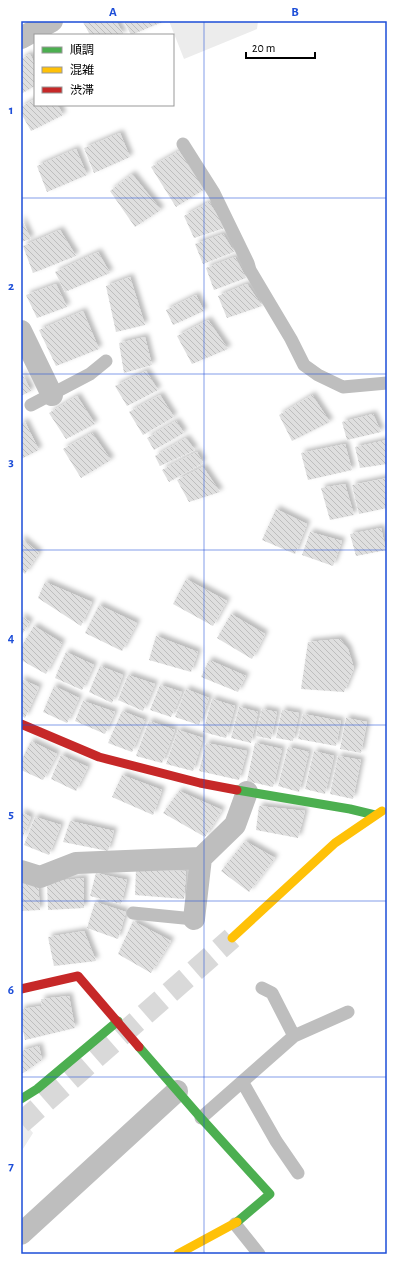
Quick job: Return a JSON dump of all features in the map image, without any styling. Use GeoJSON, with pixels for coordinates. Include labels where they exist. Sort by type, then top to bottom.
{"type":"FeatureCollection","features":[{"type":"Feature","properties":{"kind":"street"},"geometry":{"type":"LineString","coordinates":[[21,38],[52,21]]}},
{"type":"Feature","properties":{"kind":"street"},"geometry":{"type":"LineString","coordinates":[[21,331],[52,395]]}},
{"type":"Feature","properties":{"kind":"street"},"geometry":{"type":"LineString","coordinates":[[21,724],[99,757],[200,783],[350,809],[374,815]]}},
{"type":"Feature","properties":{"kind":"street"},"geometry":{"type":"LineString","coordinates":[[194,919],[201,858],[235,825],[247,792]]}},
{"type":"Feature","properties":{"kind":"street"},"geometry":{"type":"LineString","coordinates":[[232,938],[335,843],[374,815],[387,808]]}},
{"type":"Feature","properties":{"kind":"street"},"geometry":{"type":"LineString","coordinates":[[21,871],[40,877],[76,863],[201,858]]}},
{"type":"Feature","properties":{"kind":"street"},"geometry":{"type":"LineString","coordinates":[[21,989],[78,976],[177,1091],[270,1194],[235,1224],[178,1254]]}},
{"type":"Feature","properties":{"kind":"street"},"geometry":{"type":"LineString","coordinates":[[21,1099],[37,1089],[118,1021]]}},
{"type":"Feature","properties":{"kind":"street"},"geometry":{"type":"LineString","coordinates":[[21,1234],[177,1091]]}},
{"type":"Feature","properties":{"kind":"lane"},"geometry":{"type":"LineString","coordinates":[[183,144],[214,193],[250,270],[291,339],[304,365],[318,375],[343,387],[387,383]]}},
{"type":"Feature","properties":{"kind":"lane"},"geometry":{"type":"LineString","coordinates":[[31,405],[90,374],[106,361]]}},
{"type":"Feature","properties":{"kind":"lane"},"geometry":{"type":"LineString","coordinates":[[133,913],[194,919]]}},
{"type":"Feature","properties":{"kind":"lane"},"geometry":{"type":"LineString","coordinates":[[262,988],[272,994],[294,1036]]}},
{"type":"Feature","properties":{"kind":"lane"},"geometry":{"type":"LineString","coordinates":[[201,1118],[243,1083],[294,1036],[348,1012]]}},
{"type":"Feature","properties":{"kind":"lane"},"geometry":{"type":"LineString","coordinates":[[243,1083],[276,1141],[298,1173]]}},
{"type":"Feature","properties":{"kind":"lane"},"geometry":{"type":"LineString","coordinates":[[235,1224],[259,1254]]}},
{"type":"Feature","properties":{"kind":"shaded area"},"geometry":{"type":"Polygon","coordinates":[[[169,21],[258,21],[257,29],[184,59],[169,21]]]}},
{"type":"Feature","properties":{"kind":"shaded area"},"geometry":{"type":"Polygon","coordinates":[[[21,1118],[33,1133],[21,1152],[21,1118]]]}},
{"type":"Feature","properties":{"kind":"building"},"geometry":{"type":"Polygon","coordinates":[[[116,21],[123,34],[89,34],[83,22],[116,21]]]}},
{"type":"Feature","properties":{"kind":"building"},"geometry":{"type":"Polygon","coordinates":[[[124,21],[165,21],[133,34],[130,34],[124,21]]]}},
{"type":"Feature","properties":{"kind":"building"},"geometry":{"type":"Polygon","coordinates":[[[30,54],[34,62],[34,87],[21,94],[21,59],[30,54]]]}},
{"type":"Feature","properties":{"kind":"building"},"geometry":{"type":"Polygon","coordinates":[[[34,100],[34,106],[58,106],[63,115],[31,131],[21,113],[21,107],[34,100]]]}},
{"type":"Feature","properties":{"kind":"building"},"geometry":{"type":"Polygon","coordinates":[[[120,133],[130,157],[94,173],[84,148],[120,133]]]}},
{"type":"Feature","properties":{"kind":"building"},"geometry":{"type":"Polygon","coordinates":[[[76,149],[87,175],[47,192],[37,166],[76,149]]]}},
{"type":"Feature","properties":{"kind":"building"},"geometry":{"type":"Polygon","coordinates":[[[179,151],[205,189],[176,207],[151,167],[179,151]]]}},
{"type":"Feature","properties":{"kind":"building"},"geometry":{"type":"Polygon","coordinates":[[[132,174],[161,210],[135,227],[110,191],[132,174]]]}},
{"type":"Feature","properties":{"kind":"building"},"geometry":{"type":"Polygon","coordinates":[[[209,202],[225,228],[194,238],[184,216],[209,202]]]}},
{"type":"Feature","properties":{"kind":"building"},"geometry":{"type":"Polygon","coordinates":[[[21,218],[31,239],[21,242],[21,218]]]}},
{"type":"Feature","properties":{"kind":"building"},"geometry":{"type":"Polygon","coordinates":[[[60,230],[76,256],[33,273],[23,246],[60,230]]]}},
{"type":"Feature","properties":{"kind":"building"},"geometry":{"type":"Polygon","coordinates":[[[223,234],[234,252],[203,264],[195,244],[223,234]]]}},
{"type":"Feature","properties":{"kind":"building"},"geometry":{"type":"Polygon","coordinates":[[[98,252],[110,273],[65,292],[55,272],[98,252]]]}},
{"type":"Feature","properties":{"kind":"building"},"geometry":{"type":"Polygon","coordinates":[[[235,257],[246,278],[214,290],[206,268],[235,257]]]}},
{"type":"Feature","properties":{"kind":"building"},"geometry":{"type":"Polygon","coordinates":[[[130,277],[145,325],[116,332],[106,286],[130,277]]]}},
{"type":"Feature","properties":{"kind":"building"},"geometry":{"type":"Polygon","coordinates":[[[56,284],[67,307],[37,318],[26,295],[56,284]]]}},
{"type":"Feature","properties":{"kind":"building"},"geometry":{"type":"Polygon","coordinates":[[[247,284],[262,306],[227,318],[218,296],[247,284]]]}},
{"type":"Feature","properties":{"kind":"building"},"geometry":{"type":"Polygon","coordinates":[[[196,295],[204,311],[173,325],[166,310],[196,295]]]}},
{"type":"Feature","properties":{"kind":"building"},"geometry":{"type":"Polygon","coordinates":[[[83,311],[99,349],[56,366],[39,330],[83,311]]]}},
{"type":"Feature","properties":{"kind":"building"},"geometry":{"type":"Polygon","coordinates":[[[208,320],[228,349],[192,364],[177,336],[208,320]]]}},
{"type":"Feature","properties":{"kind":"building"},"geometry":{"type":"Polygon","coordinates":[[[145,337],[152,365],[124,373],[119,343],[145,337]]]}},
{"type":"Feature","properties":{"kind":"building"},"geometry":{"type":"Polygon","coordinates":[[[146,371],[158,390],[127,406],[115,386],[146,371]]]}},
{"type":"Feature","properties":{"kind":"building"},"geometry":{"type":"Polygon","coordinates":[[[21,372],[31,391],[21,396],[21,372]]]}},
{"type":"Feature","properties":{"kind":"building"},"geometry":{"type":"Polygon","coordinates":[[[160,395],[174,417],[143,435],[129,412],[160,395]]]}},
{"type":"Feature","properties":{"kind":"building"},"geometry":{"type":"Polygon","coordinates":[[[312,395],[330,422],[292,441],[279,415],[312,395]]]}},
{"type":"Feature","properties":{"kind":"building"},"geometry":{"type":"Polygon","coordinates":[[[77,396],[95,424],[66,439],[49,413],[77,396]]]}},
{"type":"Feature","properties":{"kind":"building"},"geometry":{"type":"Polygon","coordinates":[[[373,414],[381,432],[347,440],[342,422],[373,414]]]}},
{"type":"Feature","properties":{"kind":"building"},"geometry":{"type":"Polygon","coordinates":[[[176,421],[184,433],[154,450],[147,438],[176,421]]]}},
{"type":"Feature","properties":{"kind":"building"},"geometry":{"type":"Polygon","coordinates":[[[25,422],[39,450],[21,459],[21,423],[25,422]]]}},
{"type":"Feature","properties":{"kind":"building"},"geometry":{"type":"Polygon","coordinates":[[[92,433],[111,460],[81,478],[63,449],[92,433]]]}},
{"type":"Feature","properties":{"kind":"building"},"geometry":{"type":"Polygon","coordinates":[[[186,438],[195,450],[160,466],[155,456],[186,438]]]}},
{"type":"Feature","properties":{"kind":"building"},"geometry":{"type":"Polygon","coordinates":[[[387,440],[387,464],[360,468],[355,447],[387,440]]]}},
{"type":"Feature","properties":{"kind":"building"},"geometry":{"type":"Polygon","coordinates":[[[345,444],[352,470],[308,480],[301,453],[345,444]]]}},
{"type":"Feature","properties":{"kind":"building"},"geometry":{"type":"Polygon","coordinates":[[[197,452],[203,463],[169,482],[162,470],[197,452]]]}},
{"type":"Feature","properties":{"kind":"building"},"geometry":{"type":"Polygon","coordinates":[[[203,467],[220,492],[189,502],[177,480],[203,467]]]}},
{"type":"Feature","properties":{"kind":"building"},"geometry":{"type":"Polygon","coordinates":[[[387,478],[387,508],[359,514],[352,485],[387,478]]]}},
{"type":"Feature","properties":{"kind":"building"},"geometry":{"type":"Polygon","coordinates":[[[345,484],[354,515],[330,520],[321,488],[345,484]]]}},
{"type":"Feature","properties":{"kind":"building"},"geometry":{"type":"Polygon","coordinates":[[[276,509],[307,524],[295,554],[262,540],[276,509]]]}},
{"type":"Feature","properties":{"kind":"building"},"geometry":{"type":"Polygon","coordinates":[[[381,528],[386,550],[356,556],[350,534],[381,528]]]}},
{"type":"Feature","properties":{"kind":"building"},"geometry":{"type":"Polygon","coordinates":[[[310,532],[342,541],[333,566],[302,555],[310,532]]]}},
{"type":"Feature","properties":{"kind":"building"},"geometry":{"type":"Polygon","coordinates":[[[21,538],[39,553],[25,574],[21,570],[21,538]]]}},
{"type":"Feature","properties":{"kind":"building"},"geometry":{"type":"Polygon","coordinates":[[[186,579],[227,601],[213,626],[173,604],[186,579]]]}},
{"type":"Feature","properties":{"kind":"building"},"geometry":{"type":"Polygon","coordinates":[[[45,582],[92,602],[81,626],[38,598],[45,582]]]}},
{"type":"Feature","properties":{"kind":"building"},"geometry":{"type":"Polygon","coordinates":[[[99,605],[137,623],[122,651],[85,633],[99,605]]]}},
{"type":"Feature","properties":{"kind":"building"},"geometry":{"type":"Polygon","coordinates":[[[231,614],[265,634],[252,659],[217,638],[231,614]]]}},
{"type":"Feature","properties":{"kind":"building"},"geometry":{"type":"Polygon","coordinates":[[[21,616],[30,622],[21,636],[21,616]]]}},
{"type":"Feature","properties":{"kind":"building"},"geometry":{"type":"Polygon","coordinates":[[[34,626],[62,643],[46,674],[21,660],[21,647],[34,626]]]}},
{"type":"Feature","properties":{"kind":"building"},"geometry":{"type":"Polygon","coordinates":[[[156,636],[198,652],[191,672],[149,660],[156,636]]]}},
{"type":"Feature","properties":{"kind":"building"},"geometry":{"type":"Polygon","coordinates":[[[340,639],[348,649],[354,668],[344,692],[301,689],[308,642],[340,639]]]}},
{"type":"Feature","properties":{"kind":"building"},"geometry":{"type":"Polygon","coordinates":[[[66,652],[94,665],[82,690],[55,678],[66,652]]]}},
{"type":"Feature","properties":{"kind":"building"},"geometry":{"type":"Polygon","coordinates":[[[209,660],[246,676],[238,692],[201,677],[209,660]]]}},
{"type":"Feature","properties":{"kind":"building"},"geometry":{"type":"Polygon","coordinates":[[[100,666],[123,675],[112,703],[89,692],[100,666]]]}},
{"type":"Feature","properties":{"kind":"building"},"geometry":{"type":"Polygon","coordinates":[[[128,675],[155,684],[143,711],[118,700],[128,675]]]}},
{"type":"Feature","properties":{"kind":"building"},"geometry":{"type":"Polygon","coordinates":[[[21,679],[39,687],[25,718],[21,715],[21,679]]]}},
{"type":"Feature","properties":{"kind":"building"},"geometry":{"type":"Polygon","coordinates":[[[160,685],[182,692],[171,717],[150,710],[160,685]]]}},
{"type":"Feature","properties":{"kind":"building"},"geometry":{"type":"Polygon","coordinates":[[[54,686],[79,698],[67,723],[43,712],[54,686]]]}},
{"type":"Feature","properties":{"kind":"building"},"geometry":{"type":"Polygon","coordinates":[[[186,689],[209,698],[199,725],[175,717],[186,689]]]}},
{"type":"Feature","properties":{"kind":"building"},"geometry":{"type":"Polygon","coordinates":[[[212,699],[235,706],[226,738],[203,732],[212,699]]]}},
{"type":"Feature","properties":{"kind":"building"},"geometry":{"type":"Polygon","coordinates":[[[83,701],[115,712],[105,734],[75,721],[83,701]]]}},
{"type":"Feature","properties":{"kind":"building"},"geometry":{"type":"Polygon","coordinates":[[[239,707],[258,712],[251,743],[231,738],[239,707]]]}},
{"type":"Feature","properties":{"kind":"building"},"geometry":{"type":"Polygon","coordinates":[[[262,709],[277,712],[271,739],[256,736],[262,709]]]}},
{"type":"Feature","properties":{"kind":"building"},"geometry":{"type":"Polygon","coordinates":[[[282,710],[299,713],[293,741],[276,738],[282,710]]]}},
{"type":"Feature","properties":{"kind":"building"},"geometry":{"type":"Polygon","coordinates":[[[122,711],[145,720],[132,752],[108,743],[122,711]]]}},
{"type":"Feature","properties":{"kind":"building"},"geometry":{"type":"Polygon","coordinates":[[[303,714],[341,721],[336,746],[298,739],[303,714]]]}},
{"type":"Feature","properties":{"kind":"building"},"geometry":{"type":"Polygon","coordinates":[[[346,718],[367,722],[361,753],[340,749],[346,718]]]}},
{"type":"Feature","properties":{"kind":"building"},"geometry":{"type":"Polygon","coordinates":[[[149,721],[175,730],[162,763],[136,756],[149,721]]]}},
{"type":"Feature","properties":{"kind":"building"},"geometry":{"type":"Polygon","coordinates":[[[178,730],[203,738],[193,771],[166,764],[178,730]]]}},
{"type":"Feature","properties":{"kind":"building"},"geometry":{"type":"Polygon","coordinates":[[[31,741],[57,754],[43,780],[21,770],[21,761],[31,741]]]}},
{"type":"Feature","properties":{"kind":"building"},"geometry":{"type":"Polygon","coordinates":[[[206,743],[247,751],[239,780],[199,771],[206,743]]]}},
{"type":"Feature","properties":{"kind":"building"},"geometry":{"type":"Polygon","coordinates":[[[255,743],[282,749],[273,787],[247,781],[255,743]]]}},
{"type":"Feature","properties":{"kind":"building"},"geometry":{"type":"Polygon","coordinates":[[[288,747],[309,752],[299,792],[278,786],[288,747]]]}},
{"type":"Feature","properties":{"kind":"building"},"geometry":{"type":"Polygon","coordinates":[[[314,751],[334,756],[325,794],[305,789],[314,751]]]}},
{"type":"Feature","properties":{"kind":"building"},"geometry":{"type":"Polygon","coordinates":[[[61,755],[88,767],[76,791],[51,779],[61,755]]]}},
{"type":"Feature","properties":{"kind":"building"},"geometry":{"type":"Polygon","coordinates":[[[338,756],[361,760],[353,799],[330,794],[338,756]]]}},
{"type":"Feature","properties":{"kind":"building"},"geometry":{"type":"Polygon","coordinates":[[[122,775],[162,790],[153,815],[112,797],[122,775]]]}},
{"type":"Feature","properties":{"kind":"building"},"geometry":{"type":"Polygon","coordinates":[[[179,791],[222,810],[205,837],[163,813],[179,791]]]}},
{"type":"Feature","properties":{"kind":"building"},"geometry":{"type":"Polygon","coordinates":[[[259,806],[305,811],[298,838],[256,830],[259,806]]]}},
{"type":"Feature","properties":{"kind":"building"},"geometry":{"type":"Polygon","coordinates":[[[21,812],[31,817],[21,841],[21,812]]]}},
{"type":"Feature","properties":{"kind":"building"},"geometry":{"type":"Polygon","coordinates":[[[35,817],[61,825],[49,855],[24,845],[35,817]]]}},
{"type":"Feature","properties":{"kind":"building"},"geometry":{"type":"Polygon","coordinates":[[[70,821],[114,831],[108,851],[63,842],[70,821]]]}},
{"type":"Feature","properties":{"kind":"building"},"geometry":{"type":"Polygon","coordinates":[[[245,841],[275,858],[249,892],[221,871],[245,841]]]}},
{"type":"Feature","properties":{"kind":"building"},"geometry":{"type":"Polygon","coordinates":[[[136,870],[186,871],[184,899],[135,895],[136,870]]]}},
{"type":"Feature","properties":{"kind":"building"},"geometry":{"type":"Polygon","coordinates":[[[96,873],[127,880],[121,904],[90,896],[96,873]]]}},
{"type":"Feature","properties":{"kind":"building"},"geometry":{"type":"Polygon","coordinates":[[[84,878],[84,908],[48,910],[47,882],[84,878]]]}},
{"type":"Feature","properties":{"kind":"building"},"geometry":{"type":"Polygon","coordinates":[[[38,882],[40,910],[21,911],[21,883],[38,882]]]}},
{"type":"Feature","properties":{"kind":"building"},"geometry":{"type":"Polygon","coordinates":[[[95,902],[126,912],[118,939],[87,928],[95,902]]]}},
{"type":"Feature","properties":{"kind":"building"},"geometry":{"type":"Polygon","coordinates":[[[133,921],[171,941],[151,973],[118,954],[133,921]]]}},
{"type":"Feature","properties":{"kind":"building"},"geometry":{"type":"Polygon","coordinates":[[[84,931],[96,961],[54,966],[48,937],[84,931]]]}},
{"type":"Feature","properties":{"kind":"building"},"geometry":{"type":"Polygon","coordinates":[[[69,996],[75,1028],[25,1040],[21,1020],[21,1009],[42,1006],[41,999],[69,996]]]}},
{"type":"Feature","properties":{"kind":"building"},"geometry":{"type":"Polygon","coordinates":[[[39,1046],[42,1060],[21,1074],[21,1051],[39,1046]]]}},
{"type":"Feature","properties":{"kind":"tunnel"},"geometry":{"type":"LineString","coordinates":[[21,1123],[232,938]]}},
{"type":"Feature","properties":{"kind":"traffic: fast"},"geometry":{"type":"LineString","coordinates":[[237,790],[350,809],[375,815]]}},
{"type":"Feature","properties":{"kind":"traffic: fast"},"geometry":{"type":"LineString","coordinates":[[21,1099],[37,1089],[118,1021]]}},
{"type":"Feature","properties":{"kind":"traffic: fast"},"geometry":{"type":"LineString","coordinates":[[139,1047],[270,1194],[237,1222]]}},
{"type":"Feature","properties":{"kind":"traffic: slow"},"geometry":{"type":"LineString","coordinates":[[232,938],[335,843],[382,811]]}},
{"type":"Feature","properties":{"kind":"traffic: slow"},"geometry":{"type":"LineString","coordinates":[[178,1254],[237,1222]]}},
{"type":"Feature","properties":{"kind":"traffic: jam"},"geometry":{"type":"LineString","coordinates":[[21,724],[99,757],[200,783],[237,790]]}},
{"type":"Feature","properties":{"kind":"traffic: jam"},"geometry":{"type":"LineString","coordinates":[[21,989],[78,976],[139,1047]]}}]}
